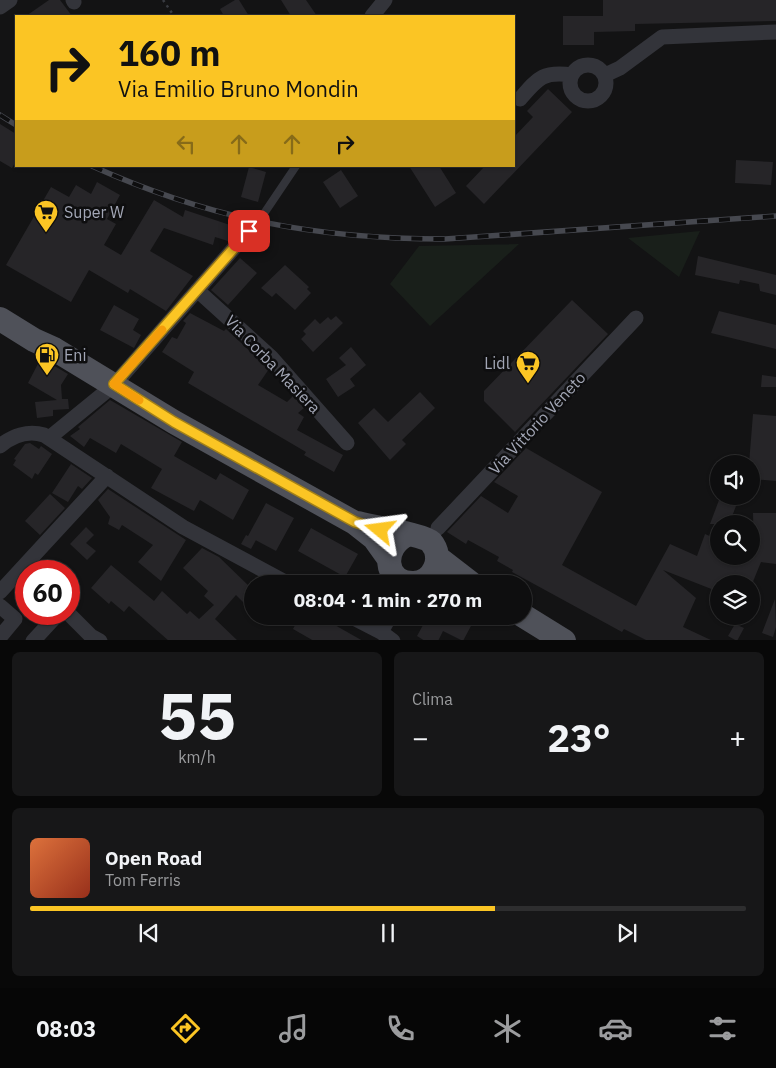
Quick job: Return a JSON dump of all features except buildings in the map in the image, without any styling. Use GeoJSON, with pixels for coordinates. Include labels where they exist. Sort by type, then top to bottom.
{"type":"FeatureCollection","features":[{"type":"Feature","properties":{"kind":"main road"},"geometry":{"type":"LineString","coordinates":[[0,308],[39,332],[54,349]]}},
{"type":"Feature","properties":{"kind":"main road"},"geometry":{"type":"LineString","coordinates":[[0,320],[114,384],[174,422],[355,522],[374,538],[405,575]]}},
{"type":"Feature","properties":{"kind":"main road"},"geometry":{"type":"LineString","coordinates":[[355,522],[428,541],[463,575]]}},
{"type":"Feature","properties":{"kind":"main road","name":"Via Vittorio Veneto"},"geometry":{"type":"LineString","coordinates":[[406,575],[393,545],[428,541],[436,566],[414,575]]}},
{"type":"Feature","properties":{"kind":"main road"},"geometry":{"type":"LineString","coordinates":[[532,621],[564,640]]}},
{"type":"Feature","properties":{"kind":"street"},"geometry":{"type":"LineString","coordinates":[[0,7],[10,0]]}},
{"type":"Feature","properties":{"kind":"street"},"geometry":{"type":"LineString","coordinates":[[373,15],[385,0]]}},
{"type":"Feature","properties":{"kind":"street"},"geometry":{"type":"LineString","coordinates":[[605,75],[620,68],[662,37],[776,32]]}},
{"type":"Feature","properties":{"kind":"street"},"geometry":{"type":"LineString","coordinates":[[586,64],[597,66],[605,75],[607,81],[604,93],[594,100],[588,101],[577,97],[573,92],[570,81],[572,75],[580,66],[586,64]]}},
{"type":"Feature","properties":{"kind":"street"},"geometry":{"type":"LineString","coordinates":[[517,100],[541,77],[557,73],[572,75]]}},
{"type":"Feature","properties":{"kind":"street"},"geometry":{"type":"LineString","coordinates":[[49,438],[114,384],[249,231]]}},
{"type":"Feature","properties":{"kind":"street","name":"Via Corba Masiera"},"geometry":{"type":"LineString","coordinates":[[197,290],[271,357],[347,443]]}},
{"type":"Feature","properties":{"kind":"street","name":"Via Vittorio Veneto"},"geometry":{"type":"LineString","coordinates":[[428,541],[636,318]]}},
{"type":"Feature","properties":{"kind":"street"},"geometry":{"type":"LineString","coordinates":[[0,446],[12,438],[26,433],[38,433],[49,438],[183,527],[272,575]]}},
{"type":"Feature","properties":{"kind":"street"},"geometry":{"type":"LineString","coordinates":[[0,592],[107,476]]}},
{"type":"Feature","properties":{"kind":"street"},"geometry":{"type":"LineString","coordinates":[[0,606],[15,619],[0,637]]}},
{"type":"Feature","properties":{"kind":"street"},"geometry":{"type":"LineString","coordinates":[[33,640],[47,625]]}},
{"type":"Feature","properties":{"kind":"street"},"geometry":{"type":"LineString","coordinates":[[80,625],[91,636],[100,640]]}},
{"type":"Feature","properties":{"kind":"street"},"geometry":{"type":"LineString","coordinates":[[367,625],[387,636]]}},
{"type":"Feature","properties":{"kind":"lane"},"geometry":{"type":"LineString","coordinates":[[263,215],[295,167]]}},
{"type":"Feature","properties":{"kind":"path"},"geometry":{"type":"LineString","coordinates":[[163,0],[173,15]]}},
{"type":"Feature","properties":{"kind":"path"},"geometry":{"type":"LineString","coordinates":[[249,231],[263,215]]}},
{"type":"Feature","properties":{"kind":"shaded area"},"geometry":{"type":"Polygon","coordinates":[[[700,231],[679,277],[628,238],[700,231]]]}},
{"type":"Feature","properties":{"kind":"shaded area"},"geometry":{"type":"Polygon","coordinates":[[[519,244],[430,326],[390,284],[419,246],[519,244]]]}},
{"type":"Feature","properties":{"kind":"railway"},"geometry":{"type":"LineString","coordinates":[[0,115],[15,124]]}},
{"type":"Feature","properties":{"kind":"railway"},"geometry":{"type":"LineString","coordinates":[[94,167],[179,200],[222,212],[308,230],[352,235],[445,239],[776,216]]}},
{"type":"Feature","properties":{"kind":"slow traffic"},"geometry":{"type":"LineString","coordinates":[[139,400],[114,384],[162,330]]}},
{"type":"Feature","properties":{"kind":"place","name":"Super W"},"geometry":{"type":"Point","coordinates":[46,233]}},
{"type":"Feature","properties":{"kind":"place","name":"Eni"},"geometry":{"type":"Point","coordinates":[47,376]}},
{"type":"Feature","properties":{"kind":"place","name":"Lidl"},"geometry":{"type":"Point","coordinates":[528,384]}},
{"type":"Feature","properties":{"kind":"route"},"geometry":{"type":"LineString","coordinates":[[249,231],[114,384],[156,412],[355,522],[380,530]]}}]}
